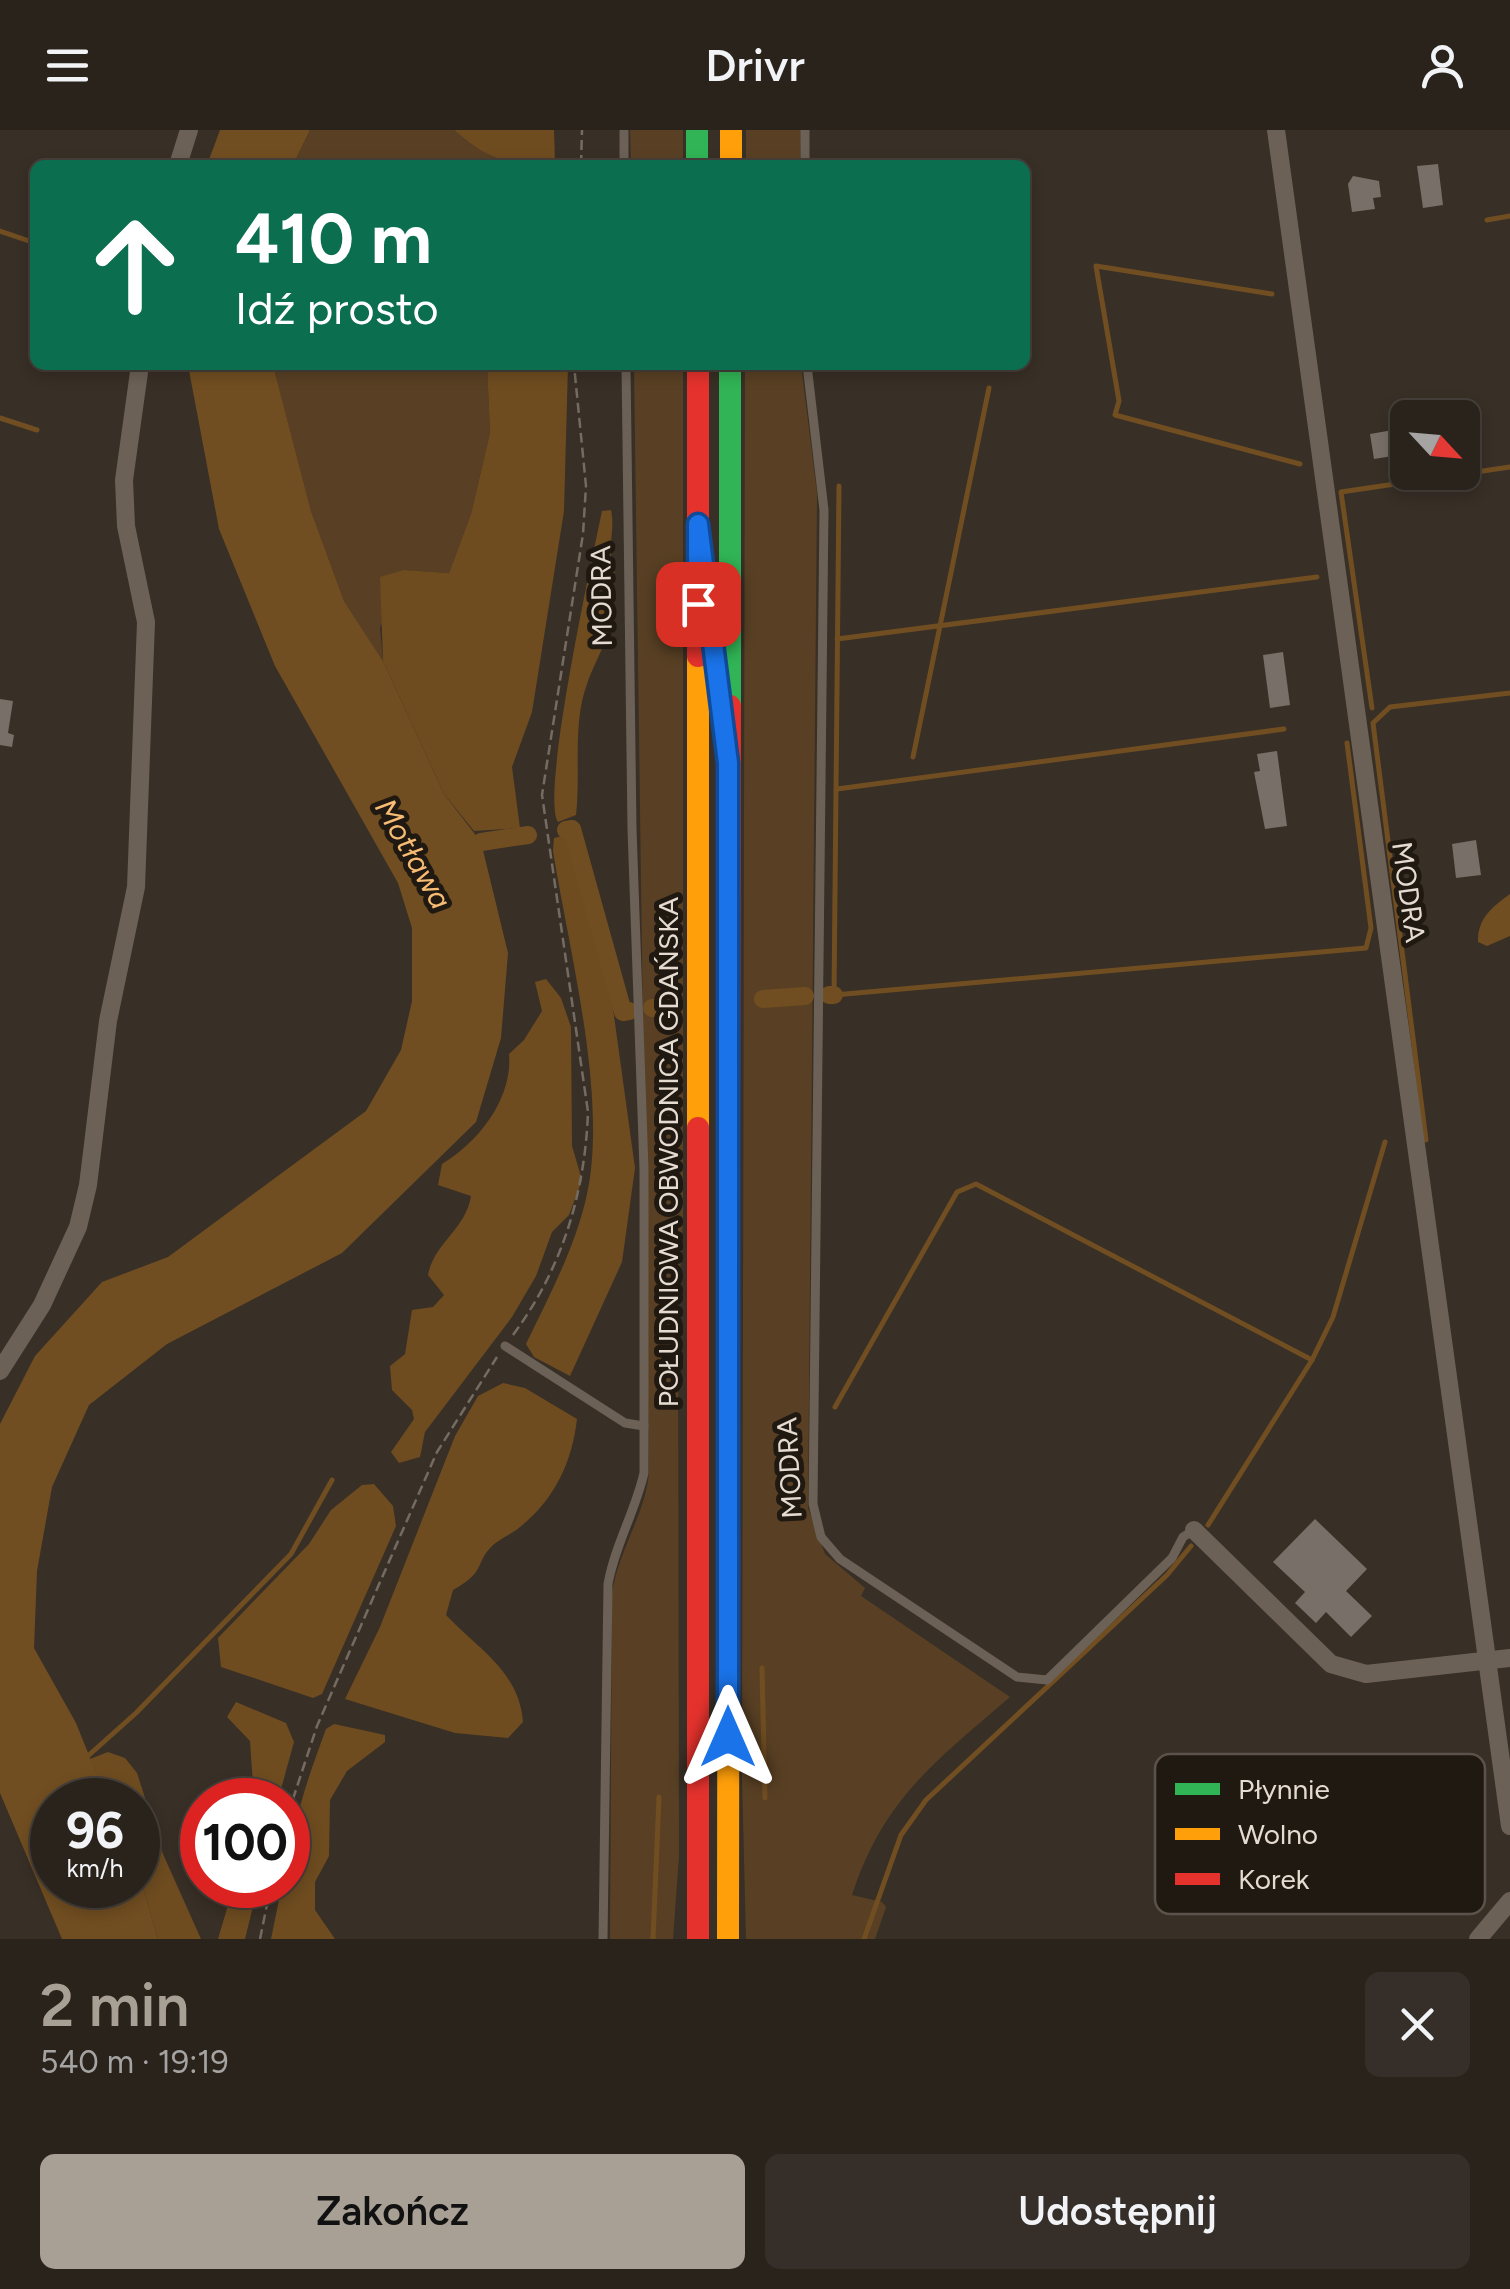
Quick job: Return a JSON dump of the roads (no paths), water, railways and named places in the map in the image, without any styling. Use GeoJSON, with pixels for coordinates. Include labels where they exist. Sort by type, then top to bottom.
{"type":"FeatureCollection","features":[{"type":"Feature","properties":{"kind":"highway"},"geometry":{"type":"LineString","coordinates":[[697,130],[697,160]]}},
{"type":"Feature","properties":{"kind":"highway"},"geometry":{"type":"LineString","coordinates":[[731,130],[731,160]]}},
{"type":"Feature","properties":{"kind":"highway","name":"POŁUDNIOWA OBWODNICA GDAŃSKA"},"geometry":{"type":"LineString","coordinates":[[698,370],[698,1939]]}},
{"type":"Feature","properties":{"kind":"highway"},"geometry":{"type":"LineString","coordinates":[[728,1939],[730,370]]}},
{"type":"Feature","properties":{"kind":"highway"},"geometry":{"type":"LineString","coordinates":[[680,1939],[684,1856],[698,1806]]}},
{"type":"Feature","properties":{"kind":"street"},"geometry":{"type":"LineString","coordinates":[[180,160],[189,130]]}},
{"type":"Feature","properties":{"kind":"street","name":"MODRA"},"geometry":{"type":"LineString","coordinates":[[1276,130],[1510,1826]]}},
{"type":"Feature","properties":{"kind":"street"},"geometry":{"type":"LineString","coordinates":[[0,1371],[42,1304],[78,1227],[88,1185],[108,1021],[136,887],[146,622],[126,526],[124,480],[139,370]]}},
{"type":"Feature","properties":{"kind":"street"},"geometry":{"type":"LineString","coordinates":[[1194,1530],[1331,1664],[1366,1674],[1510,1658]]}},
{"type":"Feature","properties":{"kind":"street"},"geometry":{"type":"LineString","coordinates":[[1478,1939],[1510,1901]]}},
{"type":"Feature","properties":{"kind":"lane"},"geometry":{"type":"LineString","coordinates":[[624,130],[624,160]]}},
{"type":"Feature","properties":{"kind":"lane"},"geometry":{"type":"LineString","coordinates":[[805,160],[806,130]]}},
{"type":"Feature","properties":{"kind":"lane","name":"MODRA"},"geometry":{"type":"LineString","coordinates":[[604,1939],[608,1584],[613,1555],[641,1488],[644,1426],[644,1170],[632,829],[626,370]]}},
{"type":"Feature","properties":{"kind":"lane","name":"MODRA"},"geometry":{"type":"LineString","coordinates":[[808,370],[824,510],[813,1504],[822,1537],[830,1548],[1017,1678],[1047,1680],[1172,1558],[1183,1538],[1194,1530]]}},
{"type":"Feature","properties":{"kind":"lane"},"geometry":{"type":"LineString","coordinates":[[717,611],[730,525]]}},
{"type":"Feature","properties":{"kind":"lane"},"geometry":{"type":"LineString","coordinates":[[717,685],[728,763]]}},
{"type":"Feature","properties":{"kind":"lane"},"geometry":{"type":"LineString","coordinates":[[505,1346],[625,1423],[644,1426]]}},
{"type":"Feature","properties":{"kind":"water"},"geometry":{"type":"Polygon","coordinates":[[[220,130],[310,130],[295,160],[209,160],[220,130]]]}},
{"type":"Feature","properties":{"kind":"water","name":"Motława"},"geometry":{"type":"Polygon","coordinates":[[[189,370],[274,370],[311,511],[344,601],[383,661],[444,794],[481,842],[508,953],[501,1038],[476,1122],[342,1253],[167,1344],[89,1405],[52,1487],[37,1571],[34,1648],[76,1723],[98,1778],[30,1778],[30,1864],[0,1793],[0,1424],[35,1356],[102,1282],[168,1257],[366,1111],[401,1050],[412,1001],[412,928],[398,883],[275,666],[219,529],[189,370]]]}},
{"type":"Feature","properties":{"kind":"water"},"geometry":{"type":"Polygon","coordinates":[[[1510,894],[1510,936],[1487,946],[1478,942],[1483,920],[1510,894]]]}},
{"type":"Feature","properties":{"kind":"water"},"geometry":{"type":"Polygon","coordinates":[[[49,1908],[149,1908],[158,1939],[62,1939],[49,1908]]]}},
{"type":"Feature","properties":{"kind":"waterway"},"geometry":{"type":"LineString","coordinates":[[1487,220],[1510,216]]}},
{"type":"Feature","properties":{"kind":"waterway"},"geometry":{"type":"LineString","coordinates":[[0,231],[30,241]]}},
{"type":"Feature","properties":{"kind":"waterway"},"geometry":{"type":"LineString","coordinates":[[1272,294],[1096,266],[1119,401],[1115,415],[1300,464]]}},
{"type":"Feature","properties":{"kind":"waterway"},"geometry":{"type":"LineString","coordinates":[[913,757],[989,388]]}},
{"type":"Feature","properties":{"kind":"waterway"},"geometry":{"type":"LineString","coordinates":[[0,418],[37,430]]}},
{"type":"Feature","properties":{"kind":"waterway"},"geometry":{"type":"LineString","coordinates":[[1372,708],[1341,492],[1510,467]]}},
{"type":"Feature","properties":{"kind":"waterway"},"geometry":{"type":"LineString","coordinates":[[839,486],[834,995],[1366,948],[1371,928],[1347,743]]}},
{"type":"Feature","properties":{"kind":"waterway"},"geometry":{"type":"LineString","coordinates":[[837,639],[1317,577]]}},
{"type":"Feature","properties":{"kind":"waterway"},"geometry":{"type":"LineString","coordinates":[[1426,1140],[1373,723],[1390,707],[1510,693]]}},
{"type":"Feature","properties":{"kind":"waterway"},"geometry":{"type":"LineString","coordinates":[[837,789],[1284,729]]}},
{"type":"Feature","properties":{"kind":"waterway"},"geometry":{"type":"LineString","coordinates":[[566,830],[572,829],[623,1012],[629,1011]]}},
{"type":"Feature","properties":{"kind":"waterway"},"geometry":{"type":"LineString","coordinates":[[481,842],[528,835]]}},
{"type":"Feature","properties":{"kind":"waterway"},"geometry":{"type":"LineString","coordinates":[[829,995],[834,995]]}},
{"type":"Feature","properties":{"kind":"waterway"},"geometry":{"type":"LineString","coordinates":[[763,999],[805,996]]}},
{"type":"Feature","properties":{"kind":"waterway"},"geometry":{"type":"LineString","coordinates":[[652,1008],[662,1007]]}},
{"type":"Feature","properties":{"kind":"waterway"},"geometry":{"type":"LineString","coordinates":[[1208,1525],[1312,1360],[1333,1317],[1385,1142]]}},
{"type":"Feature","properties":{"kind":"waterway"},"geometry":{"type":"LineString","coordinates":[[835,1407],[957,1192],[976,1184],[1312,1360]]}},
{"type":"Feature","properties":{"kind":"waterway"},"geometry":{"type":"LineString","coordinates":[[89,1755],[136,1713],[291,1554],[332,1480]]}},
{"type":"Feature","properties":{"kind":"waterway"},"geometry":{"type":"LineString","coordinates":[[864,1939],[901,1835],[926,1800],[1167,1575],[1191,1546]]}},
{"type":"Feature","properties":{"kind":"waterway"},"geometry":{"type":"LineString","coordinates":[[762,1668],[765,1798]]}},
{"type":"Feature","properties":{"kind":"waterway"},"geometry":{"type":"LineString","coordinates":[[653,1939],[659,1797]]}}]}
